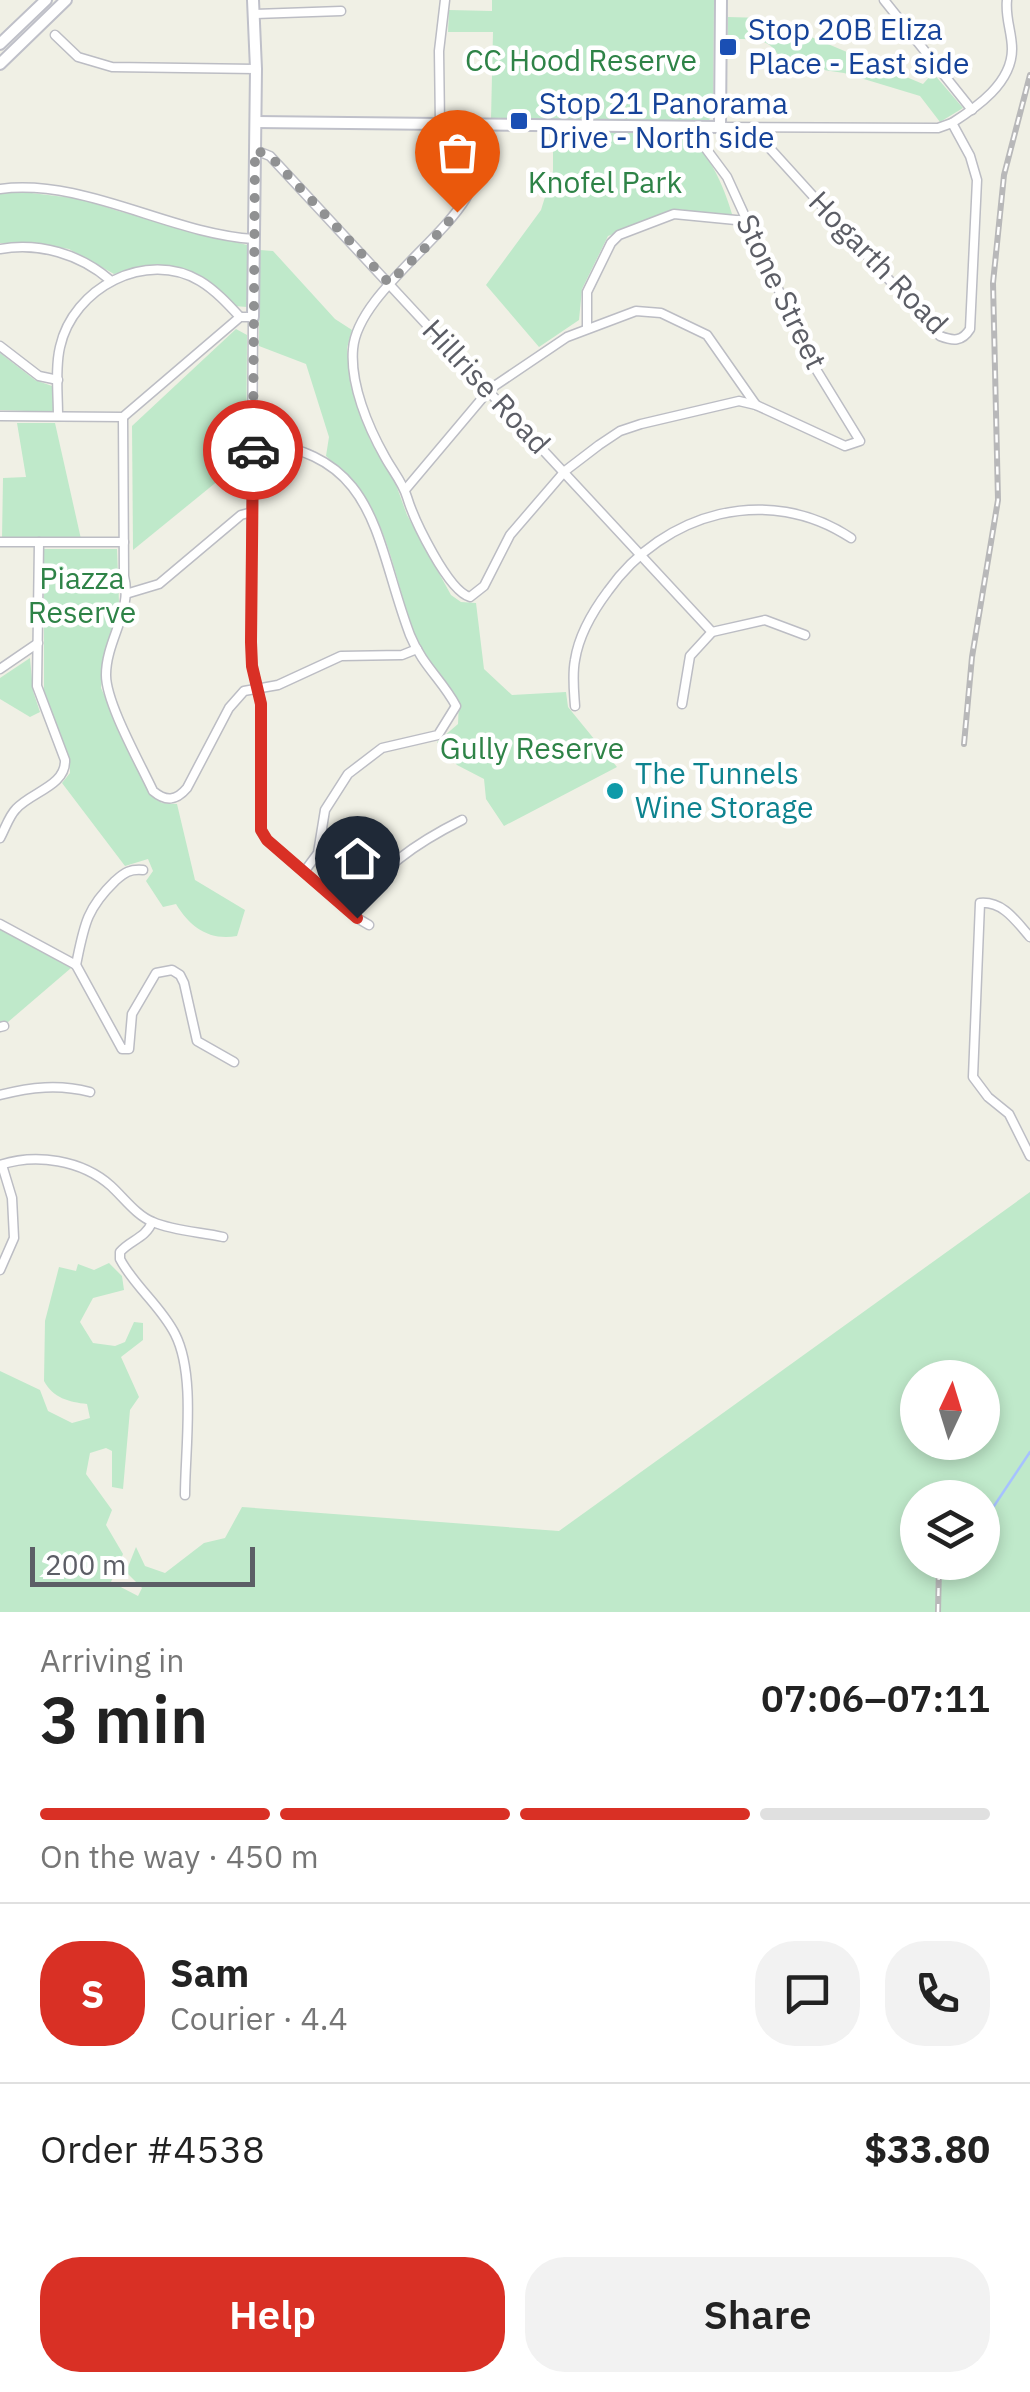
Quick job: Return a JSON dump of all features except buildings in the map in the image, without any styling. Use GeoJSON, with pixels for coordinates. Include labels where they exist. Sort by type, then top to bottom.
{"type":"FeatureCollection","features":[{"type":"Feature","properties":{"kind":"street"},"geometry":{"type":"LineString","coordinates":[[0,44],[46,0]]}},
{"type":"Feature","properties":{"kind":"street"},"geometry":{"type":"LineString","coordinates":[[0,64],[66,0]]}},
{"type":"Feature","properties":{"kind":"street"},"geometry":{"type":"LineString","coordinates":[[253,0],[256,122],[251,642],[261,704],[261,830],[267,840],[347,910],[370,925]]}},
{"type":"Feature","properties":{"kind":"street"},"geometry":{"type":"LineString","coordinates":[[440,124],[439,50],[445,0]]}},
{"type":"Feature","properties":{"kind":"street"},"geometry":{"type":"LineString","coordinates":[[720,127],[721,0]]}},
{"type":"Feature","properties":{"kind":"street"},"geometry":{"type":"LineString","coordinates":[[884,0],[972,110]]}},
{"type":"Feature","properties":{"kind":"street"},"geometry":{"type":"LineString","coordinates":[[256,122],[938,128],[952,124],[982,103],[1002,78],[1012,49],[1007,0]]}},
{"type":"Feature","properties":{"kind":"street"},"geometry":{"type":"LineString","coordinates":[[255,14],[340,12]]}},
{"type":"Feature","properties":{"kind":"street"},"geometry":{"type":"LineString","coordinates":[[55,35],[78,57],[112,67],[256,69]]}},
{"type":"Feature","properties":{"kind":"street","name":"Hogarth Road"},"geometry":{"type":"LineString","coordinates":[[762,128],[764,143],[940,336],[953,340],[965,337],[970,329],[977,180],[970,156],[952,124]]}},
{"type":"Feature","properties":{"kind":"street"},"geometry":{"type":"LineString","coordinates":[[484,125],[476,172],[466,198],[439,234],[389,283],[370,311],[353,350],[368,423],[454,587],[470,597],[484,586],[510,535],[565,471],[620,431],[739,401],[756,405]]}},
{"type":"Feature","properties":{"kind":"street","name":"Stone Street"},"geometry":{"type":"LineString","coordinates":[[700,127],[701,142],[727,177],[811,360],[860,441],[845,446],[756,405]]}},
{"type":"Feature","properties":{"kind":"street","name":"Hillrise Road"},"geometry":{"type":"LineString","coordinates":[[255,150],[270,156],[712,632]]}},
{"type":"Feature","properties":{"kind":"street"},"geometry":{"type":"LineString","coordinates":[[0,189],[60,190],[120,209],[254,240]]}},
{"type":"Feature","properties":{"kind":"street"},"geometry":{"type":"LineString","coordinates":[[587,328],[586,292],[619,235],[674,214],[746,221]]}},
{"type":"Feature","properties":{"kind":"street"},"geometry":{"type":"LineString","coordinates":[[0,248],[36,247],[68,255],[94,266],[110,280]]}},
{"type":"Feature","properties":{"kind":"street"},"geometry":{"type":"LineString","coordinates":[[58,416],[59,349],[71,321],[93,292],[110,280],[147,270],[188,275],[211,288],[240,317]]}},
{"type":"Feature","properties":{"kind":"street"},"geometry":{"type":"LineString","coordinates":[[406,490],[490,390],[554,345],[587,328],[636,311],[661,313],[706,334],[756,405]]}},
{"type":"Feature","properties":{"kind":"street"},"geometry":{"type":"LineString","coordinates":[[0,416],[123,417],[240,317],[253,317]]}},
{"type":"Feature","properties":{"kind":"street"},"geometry":{"type":"LineString","coordinates":[[0,346],[39,376],[58,380]]}},
{"type":"Feature","properties":{"kind":"street"},"geometry":{"type":"LineString","coordinates":[[123,417],[124,576],[128,594],[106,670],[107,688],[153,791],[170,800],[180,796],[229,708],[244,690],[278,685],[341,656],[402,655],[417,649]]}},
{"type":"Feature","properties":{"kind":"street"},"geometry":{"type":"LineString","coordinates":[[253,442],[316,456],[352,483],[378,534],[417,649],[428,671],[455,702],[438,735],[382,748],[348,774],[325,810],[318,853],[304,872]]}},
{"type":"Feature","properties":{"kind":"street"},"geometry":{"type":"LineString","coordinates":[[575,706],[574,660],[587,624],[616,578],[666,534],[750,508],[802,514],[852,538]]}},
{"type":"Feature","properties":{"kind":"street"},"geometry":{"type":"LineString","coordinates":[[128,594],[159,584],[241,515],[252,512]]}},
{"type":"Feature","properties":{"kind":"street"},"geometry":{"type":"LineString","coordinates":[[0,542],[124,542]]}},
{"type":"Feature","properties":{"kind":"street"},"geometry":{"type":"LineString","coordinates":[[0,838],[16,809],[60,777],[65,768],[38,686],[38,542]]}},
{"type":"Feature","properties":{"kind":"street"},"geometry":{"type":"LineString","coordinates":[[682,704],[690,656],[712,632],[766,620],[805,635]]}},
{"type":"Feature","properties":{"kind":"street"},"geometry":{"type":"LineString","coordinates":[[0,669],[38,643]]}},
{"type":"Feature","properties":{"kind":"street"},"geometry":{"type":"LineString","coordinates":[[347,910],[383,869],[421,840],[462,820]]}},
{"type":"Feature","properties":{"kind":"street"},"geometry":{"type":"LineString","coordinates":[[76,965],[85,922],[95,900],[124,872],[143,870]]}},
{"type":"Feature","properties":{"kind":"street"},"geometry":{"type":"LineString","coordinates":[[1030,937],[1002,908],[980,903],[974,1080],[1010,1114],[1030,1156]]}},
{"type":"Feature","properties":{"kind":"street"},"geometry":{"type":"LineString","coordinates":[[0,924],[76,965],[122,1049],[129,1049],[132,1014],[156,973],[166,970],[180,975],[198,1041],[234,1062]]}},
{"type":"Feature","properties":{"kind":"street"},"geometry":{"type":"LineString","coordinates":[[0,1095],[48,1086],[90,1092]]}},
{"type":"Feature","properties":{"kind":"street"},"geometry":{"type":"LineString","coordinates":[[0,1270],[14,1238],[12,1198],[1,1165],[18,1159],[81,1167],[107,1182],[152,1222],[223,1237]]}},
{"type":"Feature","properties":{"kind":"street"},"geometry":{"type":"LineString","coordinates":[[152,1222],[139,1239],[124,1246],[120,1259],[167,1319],[182,1349],[186,1372],[185,1495]]}},
{"type":"Feature","properties":{"kind":"green space","name":"CC Hood Reserve"},"geometry":{"type":"Polygon","coordinates":[[[492,0],[714,0],[713,116],[707,122],[491,119],[493,32],[448,32],[449,10],[492,11],[492,0]]]}},
{"type":"Feature","properties":{"kind":"green space"},"geometry":{"type":"Polygon","coordinates":[[[728,17],[766,18],[923,84],[933,73],[963,108],[940,122],[920,96],[844,73],[783,64],[768,44],[728,39],[728,17]]]}},
{"type":"Feature","properties":{"kind":"green space","name":"Knofel Park"},"geometry":{"type":"Polygon","coordinates":[[[674,131],[686,136],[705,155],[733,217],[678,209],[608,236],[582,289],[579,320],[539,347],[486,285],[541,210],[553,171],[553,132],[674,131]]]}},
{"type":"Feature","properties":{"kind":"green space"},"geometry":{"type":"Polygon","coordinates":[[[15,191],[81,199],[247,245],[247,307],[234,306],[200,277],[178,268],[147,267],[114,274],[69,249],[0,243],[0,193],[15,191]]]}},
{"type":"Feature","properties":{"kind":"green space","name":"Gully Reserve"},"geometry":{"type":"Polygon","coordinates":[[[260,250],[273,251],[335,319],[352,330],[347,348],[351,386],[370,440],[451,595],[461,602],[476,603],[484,669],[512,695],[566,692],[568,707],[617,767],[504,826],[486,799],[484,779],[457,765],[437,742],[458,724],[459,701],[425,657],[368,501],[326,456],[329,437],[306,364],[259,346],[260,250]]]}},
{"type":"Feature","properties":{"kind":"green space"},"geometry":{"type":"Polygon","coordinates":[[[236,329],[247,335],[246,458],[133,550],[132,426],[236,329]]]}},
{"type":"Feature","properties":{"kind":"green space"},"geometry":{"type":"Polygon","coordinates":[[[0,353],[35,380],[52,386],[54,412],[0,410],[0,353]]]}},
{"type":"Feature","properties":{"kind":"green space"},"geometry":{"type":"Polygon","coordinates":[[[17,423],[55,423],[81,539],[2,539],[3,478],[26,477],[17,423]]]}},
{"type":"Feature","properties":{"kind":"green space","name":"Piazza Reserve"},"geometry":{"type":"Polygon","coordinates":[[[44,549],[117,549],[119,603],[103,663],[101,688],[150,795],[162,803],[177,804],[195,880],[245,910],[237,936],[209,934],[194,926],[176,904],[163,907],[146,881],[153,871],[148,859],[125,866],[62,783],[70,773],[70,762],[44,690],[44,549]]]}},
{"type":"Feature","properties":{"kind":"green space"},"geometry":{"type":"Polygon","coordinates":[[[30,658],[33,691],[40,712],[30,717],[0,699],[0,678],[30,658]]]}},
{"type":"Feature","properties":{"kind":"green space"},"geometry":{"type":"Polygon","coordinates":[[[0,929],[71,968],[8,1022],[0,1023],[0,929]]]}},
{"type":"Feature","properties":{"kind":"green space"},"geometry":{"type":"Polygon","coordinates":[[[1030,1192],[1030,1612],[0,1612],[0,1371],[40,1390],[48,1411],[72,1423],[90,1418],[87,1404],[62,1398],[44,1381],[45,1321],[59,1267],[76,1271],[78,1264],[94,1270],[109,1263],[122,1276],[124,1290],[93,1298],[80,1322],[93,1343],[115,1346],[125,1342],[134,1322],[143,1323],[143,1340],[121,1357],[139,1397],[130,1410],[123,1489],[112,1487],[112,1451],[106,1448],[90,1453],[86,1474],[112,1510],[106,1525],[123,1554],[111,1582],[138,1596],[142,1588],[126,1572],[136,1547],[145,1566],[165,1573],[204,1543],[225,1538],[242,1507],[559,1531],[1030,1192]]]}},
{"type":"Feature","properties":{"kind":"waterway"},"geometry":{"type":"LineString","coordinates":[[1000,1497],[1030,1452]]}},
{"type":"Feature","properties":{"kind":"railway"},"geometry":{"type":"LineString","coordinates":[[964,744],[972,657],[998,500],[993,283],[1004,175],[1030,75]]}},
{"type":"Feature","properties":{"kind":"railway"},"geometry":{"type":"LineString","coordinates":[[938,1612],[939,1580]]}},
{"type":"Feature","properties":{"kind":"way so far"},"geometry":{"type":"LineString","coordinates":[[253,450],[255,150],[270,156],[389,283],[457,212]]}},
{"type":"Feature","properties":{"kind":"place","name":"Stop 20B Eliza Place - East side"},"geometry":{"type":"Point","coordinates":[728,47]}},
{"type":"Feature","properties":{"kind":"place","name":"Stop 21 Panorama Drive - North side"},"geometry":{"type":"Point","coordinates":[519,121]}},
{"type":"Feature","properties":{"kind":"place","name":"The Tunnels Wine Storage"},"geometry":{"type":"Point","coordinates":[615,791]}},
{"type":"Feature","properties":{"kind":"route"},"geometry":{"type":"LineString","coordinates":[[253,450],[251,642],[261,704],[261,830],[267,840],[357,918]]}}]}
